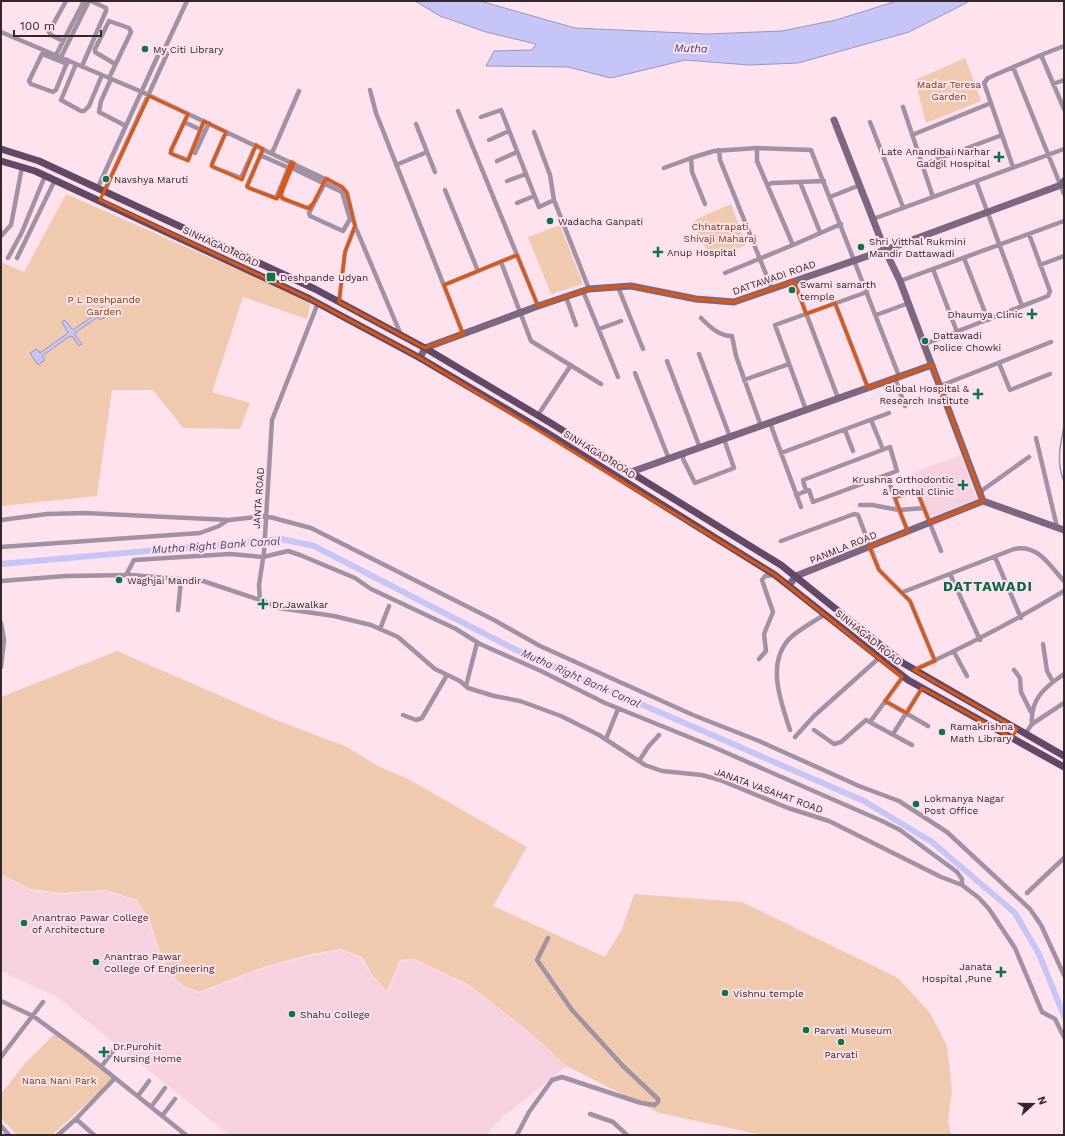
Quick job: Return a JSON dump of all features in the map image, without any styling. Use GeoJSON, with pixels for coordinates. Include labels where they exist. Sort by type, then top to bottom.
{"type":"FeatureCollection","features":[{"type":"Feature","properties":{"kind":"main road","name":"SINHAGAD ROAD"},"geometry":{"type":"LineString","coordinates":[[1,149],[39,161],[101,188],[307,285],[425,348],[631,472],[796,576],[914,670],[1064,756]]}},
{"type":"Feature","properties":{"kind":"main road","name":"SINHAGAD ROAD"},"geometry":{"type":"LineString","coordinates":[[1,161],[45,176],[97,199],[318,303],[420,358],[550,435],[775,574],[903,677],[1064,767]]}},
{"type":"Feature","properties":{"kind":"main road"},"geometry":{"type":"LineString","coordinates":[[97,199],[101,188]]}},
{"type":"Feature","properties":{"kind":"main road"},"geometry":{"type":"LineString","coordinates":[[1012,738],[1017,729]]}},
{"type":"Feature","properties":{"kind":"street"},"geometry":{"type":"LineString","coordinates":[[63,41],[51,35],[49,32],[66,1]]}},
{"type":"Feature","properties":{"kind":"street"},"geometry":{"type":"LineString","coordinates":[[59,56],[63,41],[84,1]]}},
{"type":"Feature","properties":{"kind":"street"},"geometry":{"type":"LineString","coordinates":[[59,56],[90,1],[106,8],[106,11],[82,66]]}},
{"type":"Feature","properties":{"kind":"street"},"geometry":{"type":"LineString","coordinates":[[101,188],[126,126],[160,51],[164,50],[187,1]]}},
{"type":"Feature","properties":{"kind":"street"},"geometry":{"type":"LineString","coordinates":[[115,64],[95,52],[95,49],[109,21],[131,29],[115,64],[101,101],[99,112],[126,126]]}},
{"type":"Feature","properties":{"kind":"street"},"geometry":{"type":"LineString","coordinates":[[1,32],[59,56],[68,62]]}},
{"type":"Feature","properties":{"kind":"street"},"geometry":{"type":"LineString","coordinates":[[1013,167],[984,85],[985,81],[1013,66],[1064,46]]}},
{"type":"Feature","properties":{"kind":"street"},"geometry":{"type":"LineString","coordinates":[[101,188],[149,96],[166,54],[164,50]]}},
{"type":"Feature","properties":{"kind":"street"},"geometry":{"type":"LineString","coordinates":[[68,62],[53,92],[31,84],[29,81],[42,54],[82,66],[207,122],[256,145],[325,181],[342,187],[347,193],[355,226],[402,336]]}},
{"type":"Feature","properties":{"kind":"street"},"geometry":{"type":"LineString","coordinates":[[1041,55],[1064,109]]}},
{"type":"Feature","properties":{"kind":"street"},"geometry":{"type":"LineString","coordinates":[[76,64],[61,100],[81,111],[84,111],[89,106],[102,75]]}},
{"type":"Feature","properties":{"kind":"street"},"geometry":{"type":"LineString","coordinates":[[1013,66],[1048,155],[1062,183],[1064,194]]}},
{"type":"Feature","properties":{"kind":"street"},"geometry":{"type":"LineString","coordinates":[[1054,84],[1064,80]]}},
{"type":"Feature","properties":{"kind":"street"},"geometry":{"type":"LineString","coordinates":[[370,90],[376,113],[463,334]]}},
{"type":"Feature","properties":{"kind":"street"},"geometry":{"type":"LineString","coordinates":[[272,153],[299,91]]}},
{"type":"Feature","properties":{"kind":"street"},"geometry":{"type":"LineString","coordinates":[[912,135],[991,103]]}},
{"type":"Feature","properties":{"kind":"street"},"geometry":{"type":"LineString","coordinates":[[902,106],[933,197]]}},
{"type":"Feature","properties":{"kind":"street"},"geometry":{"type":"LineString","coordinates":[[481,117],[501,110],[539,207],[554,200]]}},
{"type":"Feature","properties":{"kind":"street"},"geometry":{"type":"LineString","coordinates":[[458,111],[538,306]]}},
{"type":"Feature","properties":{"kind":"street"},"geometry":{"type":"LineString","coordinates":[[188,114],[171,150],[172,154],[188,160],[201,130],[207,122]]}},
{"type":"Feature","properties":{"kind":"street"},"geometry":{"type":"LineString","coordinates":[[834,120],[885,250],[909,302],[983,502],[1060,528]]}},
{"type":"Feature","properties":{"kind":"street"},"geometry":{"type":"LineString","coordinates":[[184,122],[201,130]]}},
{"type":"Feature","properties":{"kind":"street"},"geometry":{"type":"LineString","coordinates":[[193,157],[207,122]]}},
{"type":"Feature","properties":{"kind":"street"},"geometry":{"type":"LineString","coordinates":[[870,122],[903,207]]}},
{"type":"Feature","properties":{"kind":"street"},"geometry":{"type":"LineString","coordinates":[[416,124],[435,172]]}},
{"type":"Feature","properties":{"kind":"street"},"geometry":{"type":"LineString","coordinates":[[225,131],[212,164],[213,167],[241,178],[244,176],[256,145]]}},
{"type":"Feature","properties":{"kind":"street"},"geometry":{"type":"LineString","coordinates":[[209,164],[225,131]]}},
{"type":"Feature","properties":{"kind":"street"},"geometry":{"type":"LineString","coordinates":[[489,140],[509,132]]}},
{"type":"Feature","properties":{"kind":"street"},"geometry":{"type":"LineString","coordinates":[[534,132],[550,175],[554,200],[599,329],[618,377]]}},
{"type":"Feature","properties":{"kind":"street"},"geometry":{"type":"LineString","coordinates":[[922,165],[1002,135]]}},
{"type":"Feature","properties":{"kind":"street"},"geometry":{"type":"LineString","coordinates":[[756,148],[757,161],[793,245]]}},
{"type":"Feature","properties":{"kind":"street"},"geometry":{"type":"LineString","coordinates":[[664,168],[719,150],[756,148],[811,150],[876,315],[905,406]]}},
{"type":"Feature","properties":{"kind":"street"},"geometry":{"type":"LineString","coordinates":[[873,218],[1064,148]]}},
{"type":"Feature","properties":{"kind":"street"},"geometry":{"type":"LineString","coordinates":[[263,149],[247,186],[249,188],[276,198],[292,165]]}},
{"type":"Feature","properties":{"kind":"street"},"geometry":{"type":"LineString","coordinates":[[719,150],[720,160],[772,289]]}},
{"type":"Feature","properties":{"kind":"street"},"geometry":{"type":"LineString","coordinates":[[396,165],[428,152]]}},
{"type":"Feature","properties":{"kind":"street"},"geometry":{"type":"LineString","coordinates":[[497,161],[518,152]]}},
{"type":"Feature","properties":{"kind":"street"},"geometry":{"type":"LineString","coordinates":[[260,155],[292,165]]}},
{"type":"Feature","properties":{"kind":"street"},"geometry":{"type":"LineString","coordinates":[[691,158],[692,172],[705,204]]}},
{"type":"Feature","properties":{"kind":"street"},"geometry":{"type":"LineString","coordinates":[[292,165],[281,194],[283,199],[310,208],[325,181]]}},
{"type":"Feature","properties":{"kind":"street"},"geometry":{"type":"LineString","coordinates":[[1,236],[11,225],[22,167]]}},
{"type":"Feature","properties":{"kind":"street"},"geometry":{"type":"LineString","coordinates":[[507,181],[526,174]]}},
{"type":"Feature","properties":{"kind":"street"},"geometry":{"type":"LineString","coordinates":[[8,258],[22,232],[45,176]]}},
{"type":"Feature","properties":{"kind":"street"},"geometry":{"type":"LineString","coordinates":[[17,258],[55,180]]}},
{"type":"Feature","properties":{"kind":"street"},"geometry":{"type":"LineString","coordinates":[[325,181],[344,195],[350,219],[343,231],[310,216],[325,181]]}},
{"type":"Feature","properties":{"kind":"street"},"geometry":{"type":"LineString","coordinates":[[767,185],[772,183],[824,181]]}},
{"type":"Feature","properties":{"kind":"street"},"geometry":{"type":"LineString","coordinates":[[976,181],[1022,306]]}},
{"type":"Feature","properties":{"kind":"street"},"geometry":{"type":"LineString","coordinates":[[800,182],[820,232]]}},
{"type":"Feature","properties":{"kind":"street","name":"DATTAWADI ROAD"},"geometry":{"type":"LineString","coordinates":[[425,348],[538,306],[586,290],[631,286],[696,299],[734,302],[885,250],[1062,183]]}},
{"type":"Feature","properties":{"kind":"street"},"geometry":{"type":"LineString","coordinates":[[830,197],[860,185]]}},
{"type":"Feature","properties":{"kind":"street"},"geometry":{"type":"LineString","coordinates":[[445,190],[478,271]]}},
{"type":"Feature","properties":{"kind":"street"},"geometry":{"type":"LineString","coordinates":[[516,204],[534,196]]}},
{"type":"Feature","properties":{"kind":"street"},"geometry":{"type":"LineString","coordinates":[[900,281],[1064,222]]}},
{"type":"Feature","properties":{"kind":"street"},"geometry":{"type":"LineString","coordinates":[[726,273],[840,224]]}},
{"type":"Feature","properties":{"kind":"street"},"geometry":{"type":"LineString","coordinates":[[339,302],[345,252],[355,226]]}},
{"type":"Feature","properties":{"kind":"street"},"geometry":{"type":"LineString","coordinates":[[924,344],[988,320],[1050,294],[1029,234]]}},
{"type":"Feature","properties":{"kind":"street"},"geometry":{"type":"LineString","coordinates":[[444,285],[517,255]]}},
{"type":"Feature","properties":{"kind":"street"},"geometry":{"type":"LineString","coordinates":[[1040,265],[1064,256]]}},
{"type":"Feature","properties":{"kind":"street"},"geometry":{"type":"LineString","coordinates":[[964,258],[988,320]]}},
{"type":"Feature","properties":{"kind":"street"},"geometry":{"type":"LineString","coordinates":[[501,262],[531,342],[601,384]]}},
{"type":"Feature","properties":{"kind":"street"},"geometry":{"type":"LineString","coordinates":[[933,269],[957,332]]}},
{"type":"Feature","properties":{"kind":"street"},"geometry":{"type":"LineString","coordinates":[[794,281],[838,398]]}},
{"type":"Feature","properties":{"kind":"street"},"geometry":{"type":"LineString","coordinates":[[618,287],[643,349]]}},
{"type":"Feature","properties":{"kind":"street"},"geometry":{"type":"LineString","coordinates":[[806,410],[775,325],[867,292]]}},
{"type":"Feature","properties":{"kind":"street"},"geometry":{"type":"LineString","coordinates":[[566,297],[576,325]]}},
{"type":"Feature","properties":{"kind":"street"},"geometry":{"type":"LineString","coordinates":[[876,315],[909,302]]}},
{"type":"Feature","properties":{"kind":"street","name":"JANTA ROAD"},"geometry":{"type":"LineString","coordinates":[[263,555],[272,420],[318,303]]}},
{"type":"Feature","properties":{"kind":"street"},"geometry":{"type":"LineString","coordinates":[[835,303],[868,388]]}},
{"type":"Feature","properties":{"kind":"street"},"geometry":{"type":"LineString","coordinates":[[701,318],[710,328],[721,334],[732,336],[736,356],[761,426]]}},
{"type":"Feature","properties":{"kind":"street"},"geometry":{"type":"LineString","coordinates":[[599,329],[621,321]]}},
{"type":"Feature","properties":{"kind":"street"},"geometry":{"type":"LineString","coordinates":[[940,386],[1051,342]]}},
{"type":"Feature","properties":{"kind":"street"},"geometry":{"type":"LineString","coordinates":[[420,358],[425,348]]}},
{"type":"Feature","properties":{"kind":"street"},"geometry":{"type":"LineString","coordinates":[[683,454],[683,460],[695,483],[734,468],[727,438],[699,354]]}},
{"type":"Feature","properties":{"kind":"street"},"geometry":{"type":"LineString","coordinates":[[667,361],[700,448]]}},
{"type":"Feature","properties":{"kind":"street"},"geometry":{"type":"LineString","coordinates":[[999,363],[1010,390],[1050,374]]}},
{"type":"Feature","properties":{"kind":"street"},"geometry":{"type":"LineString","coordinates":[[744,380],[790,364]]}},
{"type":"Feature","properties":{"kind":"street"},"geometry":{"type":"LineString","coordinates":[[538,415],[570,365]]}},
{"type":"Feature","properties":{"kind":"street"},"geometry":{"type":"LineString","coordinates":[[631,472],[932,365]]}},
{"type":"Feature","properties":{"kind":"street"},"geometry":{"type":"LineString","coordinates":[[635,373],[669,459]]}},
{"type":"Feature","properties":{"kind":"street"},"geometry":{"type":"LineString","coordinates":[[781,453],[889,413]]}},
{"type":"Feature","properties":{"kind":"street"},"geometry":{"type":"LineString","coordinates":[[871,420],[882,447]]}},
{"type":"Feature","properties":{"kind":"street"},"geometry":{"type":"LineString","coordinates":[[770,423],[801,507]]}},
{"type":"Feature","properties":{"kind":"street"},"geometry":{"type":"LineString","coordinates":[[845,430],[853,451]]}},
{"type":"Feature","properties":{"kind":"street"},"geometry":{"type":"LineString","coordinates":[[1036,438],[1060,528]]}},
{"type":"Feature","properties":{"kind":"street"},"geometry":{"type":"LineString","coordinates":[[796,495],[809,490],[813,502],[898,471],[890,447],[802,480],[806,491]]}},
{"type":"Feature","properties":{"kind":"street"},"geometry":{"type":"LineString","coordinates":[[980,492],[1029,457]]}},
{"type":"Feature","properties":{"kind":"street"},"geometry":{"type":"LineString","coordinates":[[890,484],[908,532]]}},
{"type":"Feature","properties":{"kind":"street"},"geometry":{"type":"LineString","coordinates":[[895,497],[917,491],[940,551]]}},
{"type":"Feature","properties":{"kind":"street","name":"PANMLA ROAD"},"geometry":{"type":"LineString","coordinates":[[796,576],[983,502]]}},
{"type":"Feature","properties":{"kind":"street"},"geometry":{"type":"LineString","coordinates":[[860,505],[872,505],[899,510],[924,508]]}},
{"type":"Feature","properties":{"kind":"street"},"geometry":{"type":"LineString","coordinates":[[1,520],[47,514],[85,513],[229,520],[266,519],[311,528],[494,620],[540,646],[693,715],[759,741],[859,786],[899,801],[947,832],[1030,909],[1041,925],[1064,975]]}},
{"type":"Feature","properties":{"kind":"street"},"geometry":{"type":"LineString","coordinates":[[781,541],[856,514],[879,570],[903,592],[910,601],[935,661]]}},
{"type":"Feature","properties":{"kind":"street"},"geometry":{"type":"LineString","coordinates":[[1,547],[200,533],[219,526],[229,520]]}},
{"type":"Feature","properties":{"kind":"street"},"geometry":{"type":"LineString","coordinates":[[903,592],[1025,547],[1036,551],[1064,581]]}},
{"type":"Feature","properties":{"kind":"street"},"geometry":{"type":"LineString","coordinates":[[126,575],[134,560],[230,554],[263,555],[288,551],[315,560],[355,578],[372,589],[456,629],[477,643],[618,709],[711,746],[900,830],[958,872],[962,879],[962,885]]}},
{"type":"Feature","properties":{"kind":"street"},"geometry":{"type":"LineString","coordinates":[[260,600],[259,585],[263,555]]}},
{"type":"Feature","properties":{"kind":"street"},"geometry":{"type":"LineString","coordinates":[[995,557],[1021,618]]}},
{"type":"Feature","properties":{"kind":"street"},"geometry":{"type":"LineString","coordinates":[[759,659],[766,651],[764,634],[773,612],[762,580],[765,576],[775,574]]}},
{"type":"Feature","properties":{"kind":"street"},"geometry":{"type":"LineString","coordinates":[[950,574],[980,640]]}},
{"type":"Feature","properties":{"kind":"street","name":"JANATA VASAHAT ROAD"},"geometry":{"type":"LineString","coordinates":[[1,581],[66,576],[126,575],[203,581],[279,608],[346,619],[371,625],[398,637],[435,670],[466,686],[494,696],[538,707],[561,716],[606,739],[645,765],[662,771],[702,775],[720,780],[794,810],[829,822],[940,877],[962,885],[979,898],[994,916],[1015,948],[1042,1012],[1055,1019],[1064,1037]]}},
{"type":"Feature","properties":{"kind":"street"},"geometry":{"type":"LineString","coordinates":[[789,585],[796,576]]}},
{"type":"Feature","properties":{"kind":"street"},"geometry":{"type":"LineString","coordinates":[[178,610],[181,580]]}},
{"type":"Feature","properties":{"kind":"street"},"geometry":{"type":"LineString","coordinates":[[914,670],[980,640],[1021,618],[1064,591]]}},
{"type":"Feature","properties":{"kind":"street"},"geometry":{"type":"LineString","coordinates":[[380,629],[389,606]]}},
{"type":"Feature","properties":{"kind":"street"},"geometry":{"type":"LineString","coordinates":[[790,730],[778,689],[777,678],[779,659],[789,639],[825,614]]}},
{"type":"Feature","properties":{"kind":"street"},"geometry":{"type":"LineString","coordinates":[[1,623],[4,640],[1,667]]}},
{"type":"Feature","properties":{"kind":"street"},"geometry":{"type":"LineString","coordinates":[[466,686],[477,643]]}},
{"type":"Feature","properties":{"kind":"street"},"geometry":{"type":"LineString","coordinates":[[1043,644],[1048,670],[1053,682]]}},
{"type":"Feature","properties":{"kind":"street"},"geometry":{"type":"LineString","coordinates":[[954,652],[967,676]]}},
{"type":"Feature","properties":{"kind":"street"},"geometry":{"type":"LineString","coordinates":[[795,737],[814,716],[878,658]]}},
{"type":"Feature","properties":{"kind":"street"},"geometry":{"type":"LineString","coordinates":[[1014,670],[1020,678],[1021,692],[1031,712],[1032,724]]}},
{"type":"Feature","properties":{"kind":"street"},"geometry":{"type":"LineString","coordinates":[[1031,712],[1044,688],[1064,674]]}},
{"type":"Feature","properties":{"kind":"street"},"geometry":{"type":"LineString","coordinates":[[403,715],[416,720],[422,718],[446,675]]}},
{"type":"Feature","properties":{"kind":"street"},"geometry":{"type":"LineString","coordinates":[[870,722],[903,677]]}},
{"type":"Feature","properties":{"kind":"street"},"geometry":{"type":"LineString","coordinates":[[893,734],[922,688]]}},
{"type":"Feature","properties":{"kind":"street"},"geometry":{"type":"LineString","coordinates":[[885,701],[928,726]]}},
{"type":"Feature","properties":{"kind":"street"},"geometry":{"type":"LineString","coordinates":[[1025,734],[1032,724],[1064,703]]}},
{"type":"Feature","properties":{"kind":"street"},"geometry":{"type":"LineString","coordinates":[[606,739],[618,709]]}},
{"type":"Feature","properties":{"kind":"street"},"geometry":{"type":"LineString","coordinates":[[814,730],[834,744],[841,742],[863,721],[870,722],[912,745]]}},
{"type":"Feature","properties":{"kind":"street"},"geometry":{"type":"LineString","coordinates":[[639,761],[648,747],[659,735]]}},
{"type":"Feature","properties":{"kind":"street"},"geometry":{"type":"LineString","coordinates":[[1027,892],[1064,858]]}},
{"type":"Feature","properties":{"kind":"street"},"geometry":{"type":"LineString","coordinates":[[517,1135],[529,1112],[552,1080],[557,1078],[562,1077],[570,1079],[641,1104],[655,1106],[658,1102],[658,1099],[623,1066],[572,1010],[537,960],[548,938]]}},
{"type":"Feature","properties":{"kind":"street"},"geometry":{"type":"LineString","coordinates":[[1,1001],[34,1016],[186,1135]]}},
{"type":"Feature","properties":{"kind":"street"},"geometry":{"type":"LineString","coordinates":[[1,1057],[34,1016],[43,1002]]}},
{"type":"Feature","properties":{"kind":"street"},"geometry":{"type":"LineString","coordinates":[[101,1067],[114,1050]]}},
{"type":"Feature","properties":{"kind":"street"},"geometry":{"type":"LineString","coordinates":[[58,1135],[76,1119],[115,1078]]}},
{"type":"Feature","properties":{"kind":"street"},"geometry":{"type":"LineString","coordinates":[[138,1096],[149,1081]]}},
{"type":"Feature","properties":{"kind":"street"},"geometry":{"type":"LineString","coordinates":[[151,1107],[165,1088]]}},
{"type":"Feature","properties":{"kind":"street"},"geometry":{"type":"LineString","coordinates":[[162,1116],[175,1099]]}},
{"type":"Feature","properties":{"kind":"street"},"geometry":{"type":"LineString","coordinates":[[590,1114],[613,1122],[627,1135]]}},
{"type":"Feature","properties":{"kind":"street"},"geometry":{"type":"LineString","coordinates":[[76,1119],[94,1135]]}},
{"type":"Feature","properties":{"kind":"street"},"geometry":{"type":"LineString","coordinates":[[1,1126],[9,1135]]}},
{"type":"Feature","properties":{"kind":"highlighted area"},"geometry":{"type":"Polygon","coordinates":[[[149,96],[188,114],[170,153],[188,161],[204,121],[226,132],[211,166],[242,180],[256,145],[263,149],[247,187],[277,199],[291,162],[294,163],[280,197],[310,209],[326,178],[342,187],[347,193],[355,226],[345,252],[339,302],[425,348],[463,334],[444,285],[517,255],[538,306],[589,289],[631,286],[696,299],[734,302],[794,281],[806,314],[835,303],[868,388],[932,365],[983,501],[930,523],[917,491],[895,497],[908,532],[869,547],[879,570],[910,601],[935,661],[914,670],[1017,729],[1012,738],[922,688],[907,713],[885,701],[902,677],[775,575],[420,358],[310,299],[100,200],[149,96]]]}},
{"type":"Feature","properties":{"kind":"shaded area"},"geometry":{"type":"Polygon","coordinates":[[[961,455],[977,499],[930,517],[913,473],[961,455]]]}},
{"type":"Feature","properties":{"kind":"shaded area","name":"Shahu College"},"geometry":{"type":"Polygon","coordinates":[[[1,875],[29,890],[60,894],[105,891],[137,901],[148,919],[158,949],[170,973],[181,985],[199,993],[265,968],[313,955],[341,950],[361,958],[371,975],[388,992],[401,961],[414,960],[469,986],[527,1031],[567,1066],[504,1116],[486,1135],[229,1135],[57,997],[1,971],[1,875]]]}},
{"type":"Feature","properties":{"kind":"green space","name":"Madar Teresa Garden"},"geometry":{"type":"Polygon","coordinates":[[[965,58],[981,101],[926,123],[915,80],[965,58]]]}},
{"type":"Feature","properties":{"kind":"green space","name":"P L Deshpande Garden"},"geometry":{"type":"Polygon","coordinates":[[[66,194],[311,302],[307,319],[243,297],[212,392],[250,403],[240,429],[183,428],[153,390],[112,390],[97,496],[1,506],[1,262],[24,272],[66,194]]]}},
{"type":"Feature","properties":{"kind":"green space","name":"Chhatrapati Shivaji Maharaj"},"geometry":{"type":"Polygon","coordinates":[[[731,204],[746,245],[712,259],[692,223],[697,219],[731,204]]]}},
{"type":"Feature","properties":{"kind":"green space"},"geometry":{"type":"Polygon","coordinates":[[[560,225],[583,284],[551,294],[528,237],[560,225]]]}},
{"type":"Feature","properties":{"kind":"green space"},"geometry":{"type":"Polygon","coordinates":[[[117,651],[276,720],[347,747],[378,766],[408,779],[527,847],[493,906],[605,957],[622,929],[634,894],[742,902],[898,978],[930,1013],[947,1046],[952,1090],[948,1120],[951,1135],[763,1135],[659,1113],[567,1066],[528,1031],[469,985],[414,959],[400,960],[387,991],[372,975],[362,957],[341,949],[312,954],[264,967],[199,992],[182,985],[170,973],[159,949],[149,919],[137,900],[105,890],[60,893],[30,889],[1,874],[1,697],[117,651]]]}},
{"type":"Feature","properties":{"kind":"green space","name":"Nana Nani Park"},"geometry":{"type":"Polygon","coordinates":[[[56,1033],[115,1078],[52,1135],[17,1135],[1,1118],[1,1094],[26,1062],[56,1033]]]}},
{"type":"Feature","properties":{"kind":"water","name":"Mutha"},"geometry":{"type":"Polygon","coordinates":[[[415,1],[480,1],[575,28],[707,34],[782,31],[836,20],[897,1],[970,1],[909,32],[798,63],[749,65],[685,60],[611,78],[568,67],[486,66],[494,51],[532,50],[536,44],[486,32],[440,16],[415,1]]]}},
{"type":"Feature","properties":{"kind":"water"},"geometry":{"type":"Polygon","coordinates":[[[102,307],[108,315],[100,320],[98,317],[76,332],[75,335],[82,344],[79,346],[73,337],[70,336],[42,356],[45,360],[38,365],[30,353],[37,349],[40,353],[68,333],[62,322],[65,320],[72,329],[74,329],[96,314],[95,312],[102,307]]]}},
{"type":"Feature","properties":{"kind":"waterway"},"geometry":{"type":"LineString","coordinates":[[1064,426],[1059,461],[1064,482]]}},
{"type":"Feature","properties":{"kind":"waterway","name":"Mutha Right Bank Canal"},"geometry":{"type":"LineString","coordinates":[[1,564],[281,539],[314,546],[514,649],[864,801],[932,842],[1015,913],[1039,954],[1064,1016]]}},
{"type":"Feature","properties":{"kind":"place","name":"My Citi Library"},"geometry":{"type":"Point","coordinates":[145,49]}},
{"type":"Feature","properties":{"kind":"place","name":"Late Anandibai Narhar Gadgil Hospital"},"geometry":{"type":"Point","coordinates":[999,157]}},
{"type":"Feature","properties":{"kind":"place","name":"Navshya Maruti"},"geometry":{"type":"Point","coordinates":[106,179]}},
{"type":"Feature","properties":{"kind":"place","name":"Wadacha Ganpati"},"geometry":{"type":"Point","coordinates":[550,221]}},
{"type":"Feature","properties":{"kind":"place","name":"Shri Vitthal Rukmini Mandir Dattawadi"},"geometry":{"type":"Point","coordinates":[861,247]}},
{"type":"Feature","properties":{"kind":"place","name":"Anup Hospital"},"geometry":{"type":"Point","coordinates":[658,252]}},
{"type":"Feature","properties":{"kind":"place","name":"Deshpande Udyan"},"geometry":{"type":"Point","coordinates":[271,277]}},
{"type":"Feature","properties":{"kind":"place","name":"Swami samarth temple"},"geometry":{"type":"Point","coordinates":[792,290]}},
{"type":"Feature","properties":{"kind":"place","name":"Dhaumya Clinic"},"geometry":{"type":"Point","coordinates":[1032,314]}},
{"type":"Feature","properties":{"kind":"place","name":"Dattawadi Police Chowki"},"geometry":{"type":"Point","coordinates":[925,341]}},
{"type":"Feature","properties":{"kind":"place","name":"Global Hospital & Research Institute"},"geometry":{"type":"Point","coordinates":[978,394]}},
{"type":"Feature","properties":{"kind":"place","name":"Krushna Orthodontic & Dental Clinic"},"geometry":{"type":"Point","coordinates":[963,485]}},
{"type":"Feature","properties":{"kind":"place","name":"Waghjai Mandir"},"geometry":{"type":"Point","coordinates":[119,580]}},
{"type":"Feature","properties":{"kind":"place","name":"Dr.Jawalkar"},"geometry":{"type":"Point","coordinates":[263,604]}},
{"type":"Feature","properties":{"kind":"place","name":"Ramakrishna Math Library"},"geometry":{"type":"Point","coordinates":[942,732]}},
{"type":"Feature","properties":{"kind":"place","name":"Lokmanya Nagar Post Office"},"geometry":{"type":"Point","coordinates":[916,804]}},
{"type":"Feature","properties":{"kind":"place","name":"Anantrao Pawar College of Architecture"},"geometry":{"type":"Point","coordinates":[24,923]}},
{"type":"Feature","properties":{"kind":"place","name":"Anantrao Pawar College Of Engineering"},"geometry":{"type":"Point","coordinates":[96,962]}},
{"type":"Feature","properties":{"kind":"place","name":"Janata Hospital ,Pune"},"geometry":{"type":"Point","coordinates":[1001,972]}},
{"type":"Feature","properties":{"kind":"place","name":"Vishnu temple"},"geometry":{"type":"Point","coordinates":[725,993]}},
{"type":"Feature","properties":{"kind":"place","name":"Shahu College"},"geometry":{"type":"Point","coordinates":[292,1014]}},
{"type":"Feature","properties":{"kind":"place","name":"Parvati Museum"},"geometry":{"type":"Point","coordinates":[806,1030]}},
{"type":"Feature","properties":{"kind":"place","name":"Parvati"},"geometry":{"type":"Point","coordinates":[841,1042]}},
{"type":"Feature","properties":{"kind":"place","name":"Dr.Purohit Nursing Home"},"geometry":{"type":"Point","coordinates":[104,1052]}},
{"type":"Feature","properties":{"kind":"district","name":"DATTAWADI"},"geometry":{"type":"Point","coordinates":[988,586]}}]}
